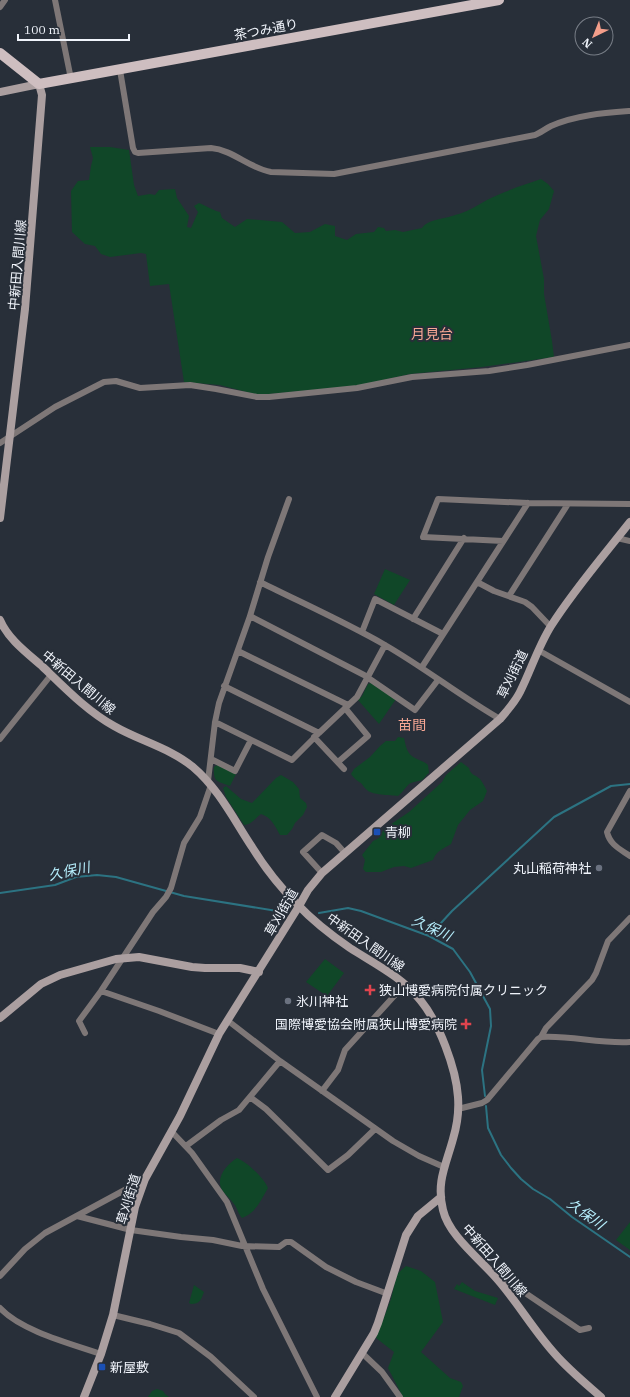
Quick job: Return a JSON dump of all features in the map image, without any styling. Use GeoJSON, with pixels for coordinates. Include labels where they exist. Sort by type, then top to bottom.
{"type":"FeatureCollection","features":[{"type":"Feature","properties":{"kind":"main road","name":"茶つみ通り"},"geometry":{"type":"LineString","coordinates":[[39,84],[499,0]]}},
{"type":"Feature","properties":{"kind":"main road"},"geometry":{"type":"LineString","coordinates":[[0,53],[39,84]]}},
{"type":"Feature","properties":{"kind":"street"},"geometry":{"type":"LineString","coordinates":[[0,7],[5,0]]}},
{"type":"Feature","properties":{"kind":"street"},"geometry":{"type":"LineString","coordinates":[[55,0],[71,79]]}},
{"type":"Feature","properties":{"kind":"street"},"geometry":{"type":"LineString","coordinates":[[120,70],[133,148],[135,152],[211,148],[218,149],[237,156],[262,170],[271,172],[334,174],[535,135],[552,126],[588,115],[630,111]]}},
{"type":"Feature","properties":{"kind":"street"},"geometry":{"type":"LineString","coordinates":[[0,92],[39,84]]}},
{"type":"Feature","properties":{"kind":"street","name":"中新田入間川線"},"geometry":{"type":"LineString","coordinates":[[0,518],[25,309],[36,186],[42,95],[39,84]]}},
{"type":"Feature","properties":{"kind":"street"},"geometry":{"type":"LineString","coordinates":[[0,443],[63,403],[104,382],[109,381],[116,381],[140,388],[190,385],[257,397],[269,397],[358,388],[412,377],[496,370],[630,345]]}},
{"type":"Feature","properties":{"kind":"street"},"geometry":{"type":"LineString","coordinates":[[85,1033],[79,1021],[101,991],[153,912],[166,897],[171,888],[184,843],[200,817],[210,783],[215,722],[219,703],[289,499]]}},
{"type":"Feature","properties":{"kind":"street"},"geometry":{"type":"LineString","coordinates":[[503,541],[423,537],[438,499],[528,503],[630,504]]}},
{"type":"Feature","properties":{"kind":"street"},"geometry":{"type":"LineString","coordinates":[[422,667],[528,503]]}},
{"type":"Feature","properties":{"kind":"street"},"geometry":{"type":"LineString","coordinates":[[509,596],[568,504]]}},
{"type":"Feature","properties":{"kind":"street","name":"草刈街道"},"geometry":{"type":"LineString","coordinates":[[84,1397],[101,1354],[113,1315],[136,1207],[145,1179],[172,1132],[219,1034],[259,972],[308,890],[322,873],[500,719],[520,692],[538,650],[563,608],[630,522]]}},
{"type":"Feature","properties":{"kind":"street"},"geometry":{"type":"LineString","coordinates":[[413,619],[464,538]]}},
{"type":"Feature","properties":{"kind":"street"},"geometry":{"type":"LineString","coordinates":[[617,538],[630,541]]}},
{"type":"Feature","properties":{"kind":"street"},"geometry":{"type":"LineString","coordinates":[[260,582],[362,632],[385,645],[422,667],[438,680],[500,719]]}},
{"type":"Feature","properties":{"kind":"street"},"geometry":{"type":"LineString","coordinates":[[477,582],[494,591],[525,602],[532,607],[551,627]]}},
{"type":"Feature","properties":{"kind":"street"},"geometry":{"type":"LineString","coordinates":[[362,632],[375,599],[443,634]]}},
{"type":"Feature","properties":{"kind":"street"},"geometry":{"type":"LineString","coordinates":[[250,616],[368,678],[415,710],[438,680]]}},
{"type":"Feature","properties":{"kind":"street","name":"中新田入間川線"},"geometry":{"type":"LineString","coordinates":[[0,620],[14,641],[74,696],[109,723],[180,757],[191,765],[210,783],[263,865],[299,906],[311,918],[335,937],[405,984],[419,998],[433,1018],[452,1066],[458,1098],[458,1109],[453,1139],[440,1183],[443,1211],[448,1224],[460,1240],[500,1282],[556,1355],[596,1395]]}},
{"type":"Feature","properties":{"kind":"street"},"geometry":{"type":"LineString","coordinates":[[215,722],[292,760],[316,735],[357,697],[385,645]]}},
{"type":"Feature","properties":{"kind":"street"},"geometry":{"type":"LineString","coordinates":[[538,650],[630,702]]}},
{"type":"Feature","properties":{"kind":"street"},"geometry":{"type":"LineString","coordinates":[[238,651],[346,707],[368,736],[338,762]]}},
{"type":"Feature","properties":{"kind":"street"},"geometry":{"type":"LineString","coordinates":[[0,738],[51,675]]}},
{"type":"Feature","properties":{"kind":"street"},"geometry":{"type":"LineString","coordinates":[[224,686],[316,735],[344,769]]}},
{"type":"Feature","properties":{"kind":"street"},"geometry":{"type":"LineString","coordinates":[[211,759],[235,771],[250,740]]}},
{"type":"Feature","properties":{"kind":"street"},"geometry":{"type":"LineString","coordinates":[[630,791],[607,832],[608,839],[630,856]]}},
{"type":"Feature","properties":{"kind":"street"},"geometry":{"type":"LineString","coordinates":[[322,873],[303,852],[322,835],[336,843],[345,853]]}},
{"type":"Feature","properties":{"kind":"street"},"geometry":{"type":"LineString","coordinates":[[458,1109],[482,1103],[487,1100],[541,1037],[546,1028],[592,980],[608,941],[630,918]]}},
{"type":"Feature","properties":{"kind":"street"},"geometry":{"type":"LineString","coordinates":[[1,1016],[41,984],[60,975],[123,958],[139,957],[198,967],[240,968],[259,972]]}},
{"type":"Feature","properties":{"kind":"street"},"geometry":{"type":"LineString","coordinates":[[322,1091],[338,1070],[345,1050],[405,984]]}},
{"type":"Feature","properties":{"kind":"street"},"geometry":{"type":"LineString","coordinates":[[101,991],[219,1034]]}},
{"type":"Feature","properties":{"kind":"street"},"geometry":{"type":"LineString","coordinates":[[227,1020],[280,1061],[375,1128],[419,1156],[444,1167]]}},
{"type":"Feature","properties":{"kind":"street"},"geometry":{"type":"LineString","coordinates":[[541,1037],[630,1042]]}},
{"type":"Feature","properties":{"kind":"street"},"geometry":{"type":"LineString","coordinates":[[186,1146],[221,1120],[239,1110],[280,1061]]}},
{"type":"Feature","properties":{"kind":"street"},"geometry":{"type":"LineString","coordinates":[[250,1097],[266,1109],[328,1170],[348,1156],[375,1128]]}},
{"type":"Feature","properties":{"kind":"street"},"geometry":{"type":"LineString","coordinates":[[172,1132],[186,1146],[227,1202],[267,1296],[308,1382],[317,1397]]}},
{"type":"Feature","properties":{"kind":"street"},"geometry":{"type":"LineString","coordinates":[[0,1276],[25,1250],[45,1233],[145,1179]]}},
{"type":"Feature","properties":{"kind":"street"},"geometry":{"type":"LineString","coordinates":[[335,1397],[374,1333],[388,1294],[401,1247],[406,1235],[418,1216],[441,1197]]}},
{"type":"Feature","properties":{"kind":"street"},"geometry":{"type":"LineString","coordinates":[[77,1216],[131,1230],[246,1246],[278,1246],[286,1242],[291,1242],[326,1267],[356,1282],[388,1294]]}},
{"type":"Feature","properties":{"kind":"street"},"geometry":{"type":"LineString","coordinates":[[500,1282],[512,1284],[580,1330],[589,1328]]}},
{"type":"Feature","properties":{"kind":"street"},"geometry":{"type":"LineString","coordinates":[[0,1308],[15,1320],[43,1334],[101,1354]]}},
{"type":"Feature","properties":{"kind":"street"},"geometry":{"type":"LineString","coordinates":[[113,1315],[179,1333],[211,1356],[254,1397]]}},
{"type":"Feature","properties":{"kind":"street"},"geometry":{"type":"LineString","coordinates":[[362,1353],[382,1372],[400,1397]]}},
{"type":"Feature","properties":{"kind":"green space"},"geometry":{"type":"Polygon","coordinates":[[[90,147],[110,147],[129,150],[134,185],[138,196],[150,194],[155,195],[159,190],[175,189],[177,198],[189,216],[187,227],[191,228],[198,212],[194,206],[199,203],[220,212],[222,218],[235,227],[247,219],[282,222],[295,233],[310,232],[325,224],[335,226],[335,236],[347,240],[356,234],[374,232],[378,227],[384,228],[386,231],[395,230],[403,232],[422,228],[432,221],[464,212],[497,195],[541,179],[554,191],[549,209],[540,220],[536,236],[544,279],[544,294],[554,357],[482,367],[410,374],[357,386],[258,395],[220,385],[184,382],[169,284],[150,286],[146,254],[141,253],[110,257],[101,254],[95,246],[85,244],[72,232],[71,191],[78,181],[89,180],[93,158],[90,147]]]}},
{"type":"Feature","properties":{"kind":"green space"},"geometry":{"type":"Polygon","coordinates":[[[385,569],[410,580],[394,605],[374,594],[385,569]]]}},
{"type":"Feature","properties":{"kind":"green space"},"geometry":{"type":"Polygon","coordinates":[[[371,683],[396,699],[379,724],[358,700],[362,696],[368,684],[371,683]]]}},
{"type":"Feature","properties":{"kind":"green space"},"geometry":{"type":"Polygon","coordinates":[[[398,737],[404,738],[405,745],[411,755],[428,765],[429,773],[422,780],[409,784],[398,796],[369,792],[351,774],[354,769],[370,757],[386,741],[395,741],[398,737]]]}},
{"type":"Feature","properties":{"kind":"green space"},"geometry":{"type":"Polygon","coordinates":[[[461,762],[469,768],[472,774],[480,779],[487,791],[483,801],[470,810],[458,825],[451,844],[438,852],[433,860],[411,868],[404,866],[394,867],[381,872],[366,872],[363,869],[365,860],[362,855],[373,841],[379,838],[384,829],[409,812],[442,782],[446,775],[461,762]]]}},
{"type":"Feature","properties":{"kind":"green space"},"geometry":{"type":"Polygon","coordinates":[[[217,765],[236,774],[230,786],[219,782],[215,778],[214,767],[217,765]]]}},
{"type":"Feature","properties":{"kind":"green space"},"geometry":{"type":"Polygon","coordinates":[[[281,775],[293,782],[299,789],[300,798],[306,803],[307,807],[303,815],[295,823],[287,835],[280,835],[270,820],[261,814],[251,823],[244,825],[226,797],[223,788],[226,786],[241,799],[252,803],[276,778],[281,775]]]}},
{"type":"Feature","properties":{"kind":"green space"},"geometry":{"type":"Polygon","coordinates":[[[325,959],[344,973],[327,996],[306,982],[325,959]]]}},
{"type":"Feature","properties":{"kind":"green space"},"geometry":{"type":"Polygon","coordinates":[[[237,1158],[246,1163],[255,1171],[268,1188],[255,1209],[247,1216],[242,1218],[231,1200],[223,1192],[220,1185],[223,1172],[229,1164],[237,1158]]]}},
{"type":"Feature","properties":{"kind":"green space"},"geometry":{"type":"Polygon","coordinates":[[[630,1222],[630,1250],[616,1240],[630,1222]]]}},
{"type":"Feature","properties":{"kind":"green space"},"geometry":{"type":"Polygon","coordinates":[[[406,1266],[421,1271],[435,1282],[443,1322],[421,1352],[450,1378],[461,1382],[463,1386],[459,1397],[403,1397],[388,1368],[394,1352],[376,1338],[391,1299],[397,1274],[406,1266]]]}},
{"type":"Feature","properties":{"kind":"green space"},"geometry":{"type":"Polygon","coordinates":[[[462,1282],[475,1291],[498,1298],[495,1305],[454,1289],[457,1284],[459,1286],[462,1282]]]}},
{"type":"Feature","properties":{"kind":"green space"},"geometry":{"type":"Polygon","coordinates":[[[194,1285],[204,1292],[200,1301],[191,1304],[189,1303],[194,1285]]]}},
{"type":"Feature","properties":{"kind":"green space"},"geometry":{"type":"Polygon","coordinates":[[[157,1389],[163,1391],[169,1397],[148,1397],[152,1391],[157,1389]]]}},
{"type":"Feature","properties":{"kind":"waterway"},"geometry":{"type":"LineString","coordinates":[[429,936],[452,911],[554,817],[611,786],[630,784]]}},
{"type":"Feature","properties":{"kind":"waterway","name":"久保川"},"geometry":{"type":"LineString","coordinates":[[0,893],[55,885],[76,877],[97,875],[116,877],[184,896],[283,912]]}},
{"type":"Feature","properties":{"kind":"waterway","name":"久保川"},"geometry":{"type":"LineString","coordinates":[[319,913],[348,908],[361,911],[429,936],[453,949],[470,972],[490,1009],[491,1026],[482,1070],[485,1096]]}},
{"type":"Feature","properties":{"kind":"waterway","name":"久保川"},"geometry":{"type":"LineString","coordinates":[[486,1106],[488,1128],[501,1155],[521,1179],[533,1189],[550,1199],[572,1217],[630,1257]]}},
{"type":"Feature","properties":{"kind":"place","name":"青柳"},"geometry":{"type":"Point","coordinates":[377,832]}},
{"type":"Feature","properties":{"kind":"place","name":"丸山稲荷神社"},"geometry":{"type":"Point","coordinates":[599,868]}},
{"type":"Feature","properties":{"kind":"place","name":"狭山博愛病院付属クリニック"},"geometry":{"type":"Point","coordinates":[370,990]}},
{"type":"Feature","properties":{"kind":"place","name":"氷川神社"},"geometry":{"type":"Point","coordinates":[288,1001]}},
{"type":"Feature","properties":{"kind":"place","name":"国際博愛協会附属狭山博愛病院"},"geometry":{"type":"Point","coordinates":[466,1024]}},
{"type":"Feature","properties":{"kind":"place","name":"新屋敷"},"geometry":{"type":"Point","coordinates":[102,1367]}},
{"type":"Feature","properties":{"kind":"district","name":"月見台"},"geometry":{"type":"Point","coordinates":[432,334]}},
{"type":"Feature","properties":{"kind":"district","name":"苗間"},"geometry":{"type":"Point","coordinates":[412,725]}}]}
